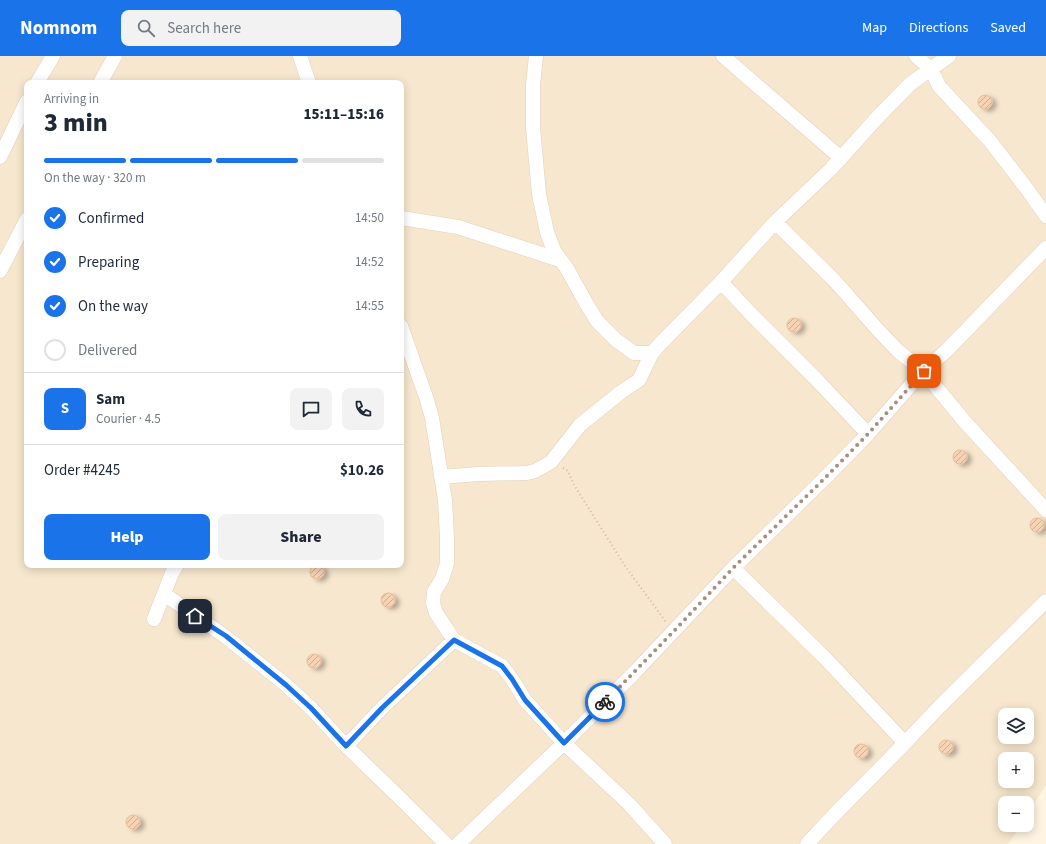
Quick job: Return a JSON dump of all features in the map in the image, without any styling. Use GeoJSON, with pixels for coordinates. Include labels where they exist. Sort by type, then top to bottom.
{"type":"FeatureCollection","features":[{"type":"Feature","properties":{"kind":"street"},"geometry":{"type":"LineString","coordinates":[[39,80],[53,56]]}},
{"type":"Feature","properties":{"kind":"street"},"geometry":{"type":"LineString","coordinates":[[102,80],[115,56]]}},
{"type":"Feature","properties":{"kind":"street"},"geometry":{"type":"LineString","coordinates":[[300,56],[308,80]]}},
{"type":"Feature","properties":{"kind":"street"},"geometry":{"type":"LineString","coordinates":[[536,56],[533,85],[533,121],[539,194],[547,232],[554,251],[566,267],[597,321],[616,340],[634,353],[652,353]]}},
{"type":"Feature","properties":{"kind":"street"},"geometry":{"type":"LineString","coordinates":[[724,56],[841,158]]}},
{"type":"Feature","properties":{"kind":"street"},"geometry":{"type":"LineString","coordinates":[[916,56],[931,69],[939,86],[990,142],[1046,216]]}},
{"type":"Feature","properties":{"kind":"street"},"geometry":{"type":"LineString","coordinates":[[441,477],[478,474],[527,473],[535,471],[551,462],[580,425],[621,392],[639,380],[652,353],[721,282],[775,222],[841,158],[874,120],[910,84],[949,56]]}},
{"type":"Feature","properties":{"kind":"street"},"geometry":{"type":"LineString","coordinates":[[0,157],[24,107]]}},
{"type":"Feature","properties":{"kind":"street"},"geometry":{"type":"LineString","coordinates":[[404,218],[458,227],[560,260]]}},
{"type":"Feature","properties":{"kind":"street"},"geometry":{"type":"LineString","coordinates":[[775,222],[834,280],[898,351],[924,371],[965,422],[1046,510]]}},
{"type":"Feature","properties":{"kind":"street"},"geometry":{"type":"LineString","coordinates":[[0,271],[24,225]]}},
{"type":"Feature","properties":{"kind":"street"},"geometry":{"type":"LineString","coordinates":[[458,844],[564,743],[635,672],[733,568],[825,478],[868,434],[924,371],[946,351],[1046,248]]}},
{"type":"Feature","properties":{"kind":"street"},"geometry":{"type":"LineString","coordinates":[[721,282],[816,378],[868,434]]}},
{"type":"Feature","properties":{"kind":"street"},"geometry":{"type":"LineString","coordinates":[[404,337],[432,418],[444,500],[447,538],[447,564],[442,579],[434,592],[433,603],[436,613],[454,640],[502,666],[525,700],[564,743],[629,804],[665,844]]}},
{"type":"Feature","properties":{"kind":"street"},"geometry":{"type":"LineString","coordinates":[[154,619],[175,568]]}},
{"type":"Feature","properties":{"kind":"street"},"geometry":{"type":"LineString","coordinates":[[733,568],[825,658],[905,743]]}},
{"type":"Feature","properties":{"kind":"street"},"geometry":{"type":"LineString","coordinates":[[164,594],[226,636],[286,685],[311,708],[346,746],[446,844]]}},
{"type":"Feature","properties":{"kind":"street"},"geometry":{"type":"LineString","coordinates":[[807,844],[940,706],[1046,601]]}},
{"type":"Feature","properties":{"kind":"street"},"geometry":{"type":"LineString","coordinates":[[346,746],[382,708],[454,640]]}},
{"type":"Feature","properties":{"kind":"path"},"geometry":{"type":"LineString","coordinates":[[551,462],[568,471],[574,486],[625,566],[673,632]]}},
{"type":"Feature","properties":{"kind":"shaded area"},"geometry":{"type":"Polygon","coordinates":[[[0,56],[1046,56],[1046,785],[1034,804],[1034,796],[998,796],[998,832],[1016,832],[1008,844],[0,844],[0,56]]]}},
{"type":"Feature","properties":{"kind":"building"},"geometry":{"type":"Polygon","coordinates":[[[985,95],[990,97],[992,102],[990,107],[985,109],[980,107],[978,102],[980,97],[985,95]]]}},
{"type":"Feature","properties":{"kind":"building"},"geometry":{"type":"Polygon","coordinates":[[[794,318],[799,320],[801,325],[799,330],[794,332],[789,330],[787,325],[789,320],[794,318]]]}},
{"type":"Feature","properties":{"kind":"building"},"geometry":{"type":"Polygon","coordinates":[[[960,450],[965,452],[967,457],[965,462],[960,464],[955,462],[953,457],[955,452],[960,450]]]}},
{"type":"Feature","properties":{"kind":"building"},"geometry":{"type":"Polygon","coordinates":[[[1037,518],[1042,520],[1044,525],[1042,530],[1037,532],[1032,530],[1030,525],[1032,520],[1037,518]]]}},
{"type":"Feature","properties":{"kind":"building"},"geometry":{"type":"Polygon","coordinates":[[[312,568],[323,569],[324,572],[322,577],[317,579],[312,577],[310,572],[312,568]]]}},
{"type":"Feature","properties":{"kind":"building"},"geometry":{"type":"Polygon","coordinates":[[[388,593],[393,595],[395,600],[393,605],[388,607],[383,605],[381,600],[383,595],[388,593]]]}},
{"type":"Feature","properties":{"kind":"building"},"geometry":{"type":"Polygon","coordinates":[[[314,654],[319,656],[321,661],[319,666],[314,668],[309,666],[307,661],[309,656],[314,654]]]}},
{"type":"Feature","properties":{"kind":"building"},"geometry":{"type":"Polygon","coordinates":[[[946,740],[951,742],[953,747],[951,752],[946,754],[941,752],[939,747],[941,742],[946,740]]]}},
{"type":"Feature","properties":{"kind":"building"},"geometry":{"type":"Polygon","coordinates":[[[861,744],[866,746],[868,751],[866,756],[861,758],[856,756],[854,751],[856,746],[861,744]]]}},
{"type":"Feature","properties":{"kind":"building"},"geometry":{"type":"Polygon","coordinates":[[[133,815],[138,817],[140,822],[138,827],[133,829],[128,827],[126,822],[128,817],[133,815]]]}},
{"type":"Feature","properties":{"kind":"way so far"},"geometry":{"type":"LineString","coordinates":[[605,702],[733,568],[868,434],[924,371]]}},
{"type":"Feature","properties":{"kind":"route"},"geometry":{"type":"LineString","coordinates":[[195,616],[226,636],[286,685],[311,708],[346,746],[382,708],[454,640],[502,666],[525,700],[564,743],[605,702]]}}]}
